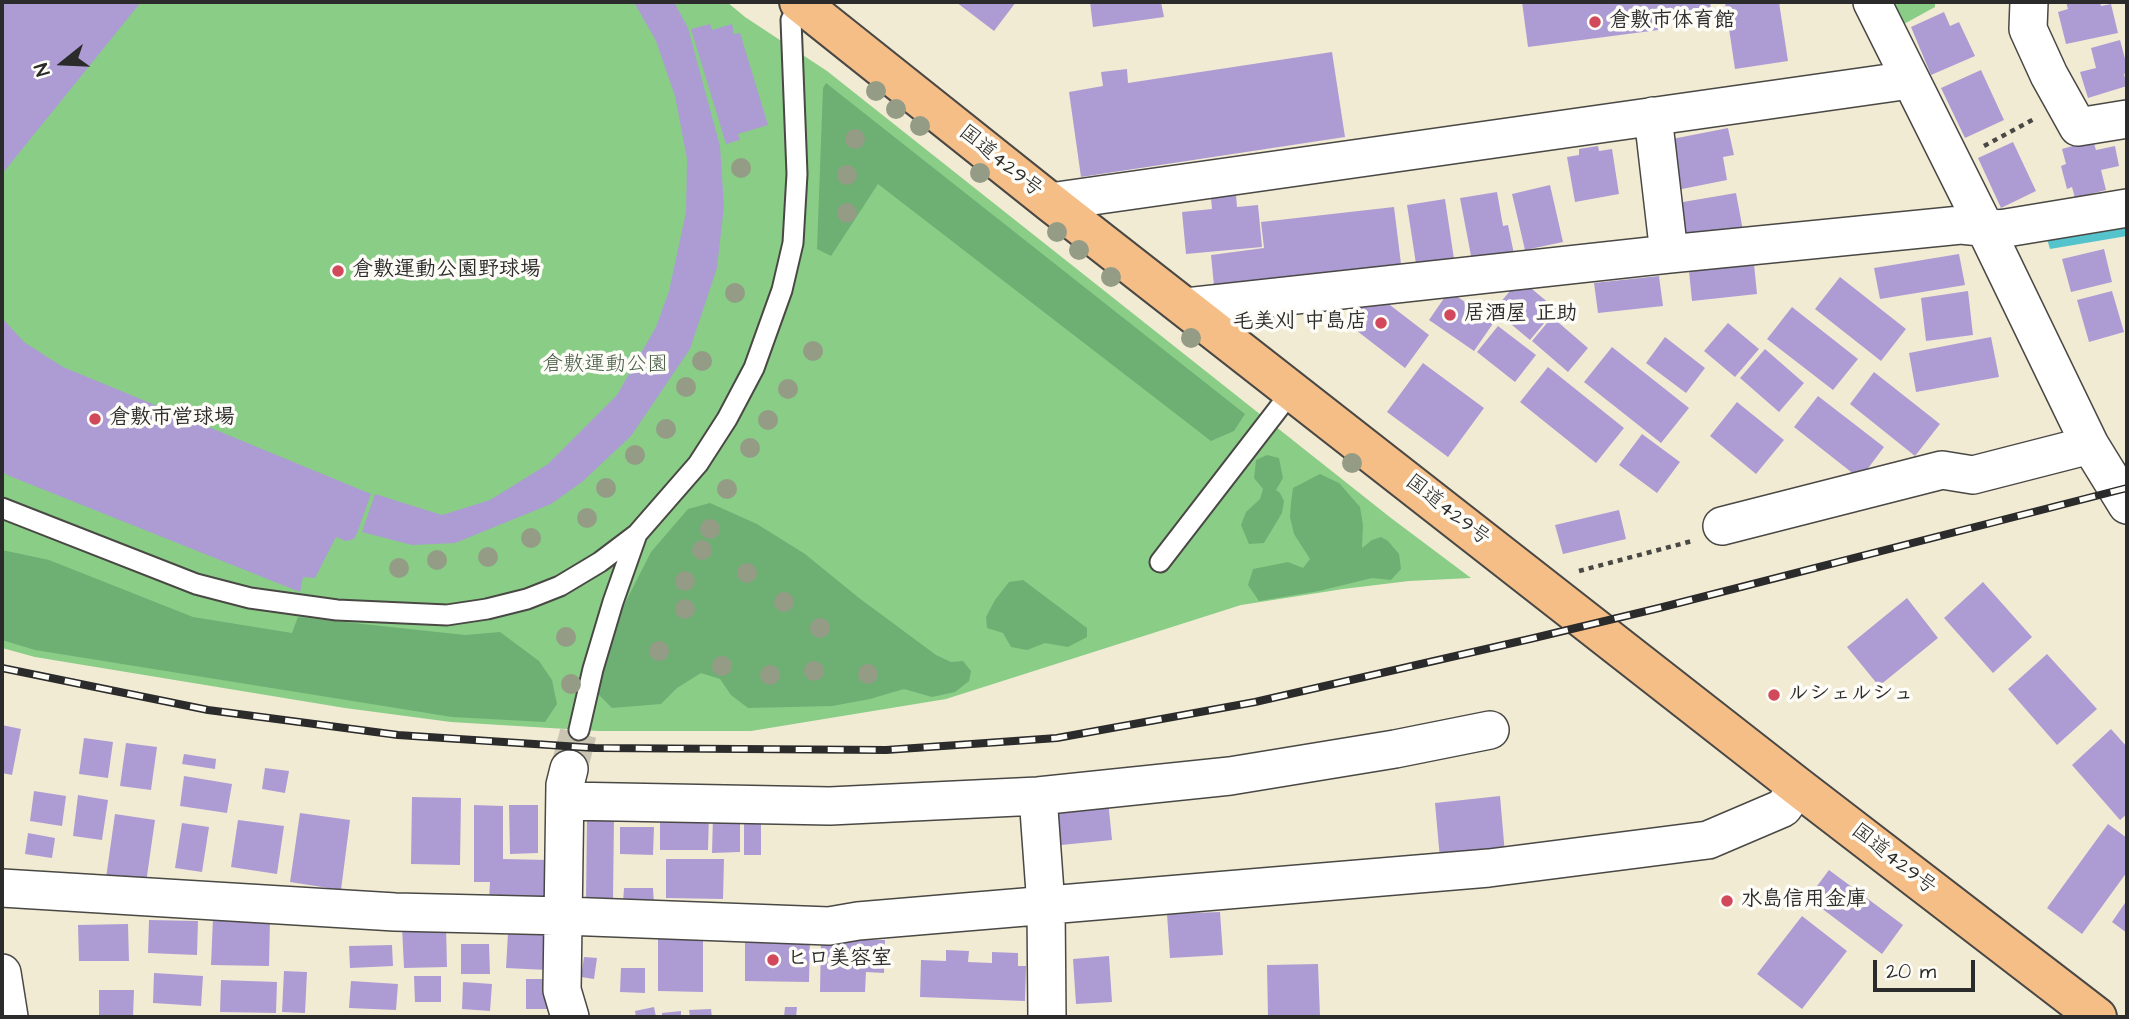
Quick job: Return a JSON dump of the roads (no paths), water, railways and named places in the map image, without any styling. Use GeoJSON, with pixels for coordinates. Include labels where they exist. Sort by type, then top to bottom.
{"type":"FeatureCollection","features":[{"type":"Feature","properties":{"kind":"highway","name":"国道429号"},"geometry":{"type":"LineString","coordinates":[[799,2],[1050,202],[1798,787],[2097,1017]]}},
{"type":"Feature","properties":{"kind":"street"},"geometry":{"type":"LineString","coordinates":[[1872,2],[2090,445],[2127,505]]}},
{"type":"Feature","properties":{"kind":"street"},"geometry":{"type":"LineString","coordinates":[[2029,2],[2028,29],[2078,127],[2127,119]]}},
{"type":"Feature","properties":{"kind":"street"},"geometry":{"type":"LineString","coordinates":[[1050,202],[1910,80]]}},
{"type":"Feature","properties":{"kind":"street"},"geometry":{"type":"LineString","coordinates":[[1653,116],[1669,254]]}},
{"type":"Feature","properties":{"kind":"street"},"geometry":{"type":"LineString","coordinates":[[1186,307],[1961,225],[2000,229],[2127,208]]}},
{"type":"Feature","properties":{"kind":"street"},"geometry":{"type":"LineString","coordinates":[[1722,526],[1942,470],[1973,475],[2090,445]]}},
{"type":"Feature","properties":{"kind":"street"},"geometry":{"type":"LineString","coordinates":[[570,1017],[562,990],[568,785],[830,806],[1038,796],[1230,776],[1395,749],[1490,730]]}},
{"type":"Feature","properties":{"kind":"street"},"geometry":{"type":"LineString","coordinates":[[2,888],[395,912],[829,926],[858,921],[1489,868],[1709,840],[1783,808],[1798,787]]}},
{"type":"Feature","properties":{"kind":"street"},"geometry":{"type":"LineString","coordinates":[[1038,796],[1046,906],[1047,1017]]}},
{"type":"Feature","properties":{"kind":"street"},"geometry":{"type":"LineString","coordinates":[[2,973],[9,1017]]}},
{"type":"Feature","properties":{"kind":"lane"},"geometry":{"type":"LineString","coordinates":[[2,508],[196,584],[250,598],[337,610],[447,615],[487,609],[560,586],[600,562],[638,534],[698,464],[727,419],[754,368],[782,290],[793,243],[797,174],[791,20],[799,2]]}},
{"type":"Feature","properties":{"kind":"lane"},"geometry":{"type":"LineString","coordinates":[[1160,562],[1292,391]]}},
{"type":"Feature","properties":{"kind":"lane"},"geometry":{"type":"LineString","coordinates":[[579,730],[593,669],[613,602],[638,534]]}},
{"type":"Feature","properties":{"kind":"water"},"geometry":{"type":"Polygon","coordinates":[[[2127,218],[2127,236],[2050,249],[2045,232],[2127,218]]]}},
{"type":"Feature","properties":{"kind":"tunnel"},"geometry":{"type":"LineString","coordinates":[[569,769],[579,730]]}},
{"type":"Feature","properties":{"kind":"railway"},"geometry":{"type":"LineString","coordinates":[[2,668],[208,710],[398,735],[595,748],[886,750],[1057,738],[1255,702],[1534,638],[2127,488]]}},
{"type":"Feature","properties":{"kind":"place","name":"倉敷市体育館"},"geometry":{"type":"Point","coordinates":[1595,22]}},
{"type":"Feature","properties":{"kind":"place","name":"倉敷運動公園野球場"},"geometry":{"type":"Point","coordinates":[338,271]}},
{"type":"Feature","properties":{"kind":"place","name":"居酒屋 正助"},"geometry":{"type":"Point","coordinates":[1450,315]}},
{"type":"Feature","properties":{"kind":"place","name":"毛美刈 中島店"},"geometry":{"type":"Point","coordinates":[1381,323]}},
{"type":"Feature","properties":{"kind":"place","name":"倉敷市営球場"},"geometry":{"type":"Point","coordinates":[95,419]}},
{"type":"Feature","properties":{"kind":"place","name":"ルシェルシュ"},"geometry":{"type":"Point","coordinates":[1774,695]}},
{"type":"Feature","properties":{"kind":"place","name":"水島信用金庫"},"geometry":{"type":"Point","coordinates":[1727,901]}},
{"type":"Feature","properties":{"kind":"place","name":"ヒロ美容室"},"geometry":{"type":"Point","coordinates":[773,960]}},
{"type":"Feature","properties":{"kind":"park label","name":"倉敷運動公園"},"geometry":{"type":"Point","coordinates":[605,366]}}]}
